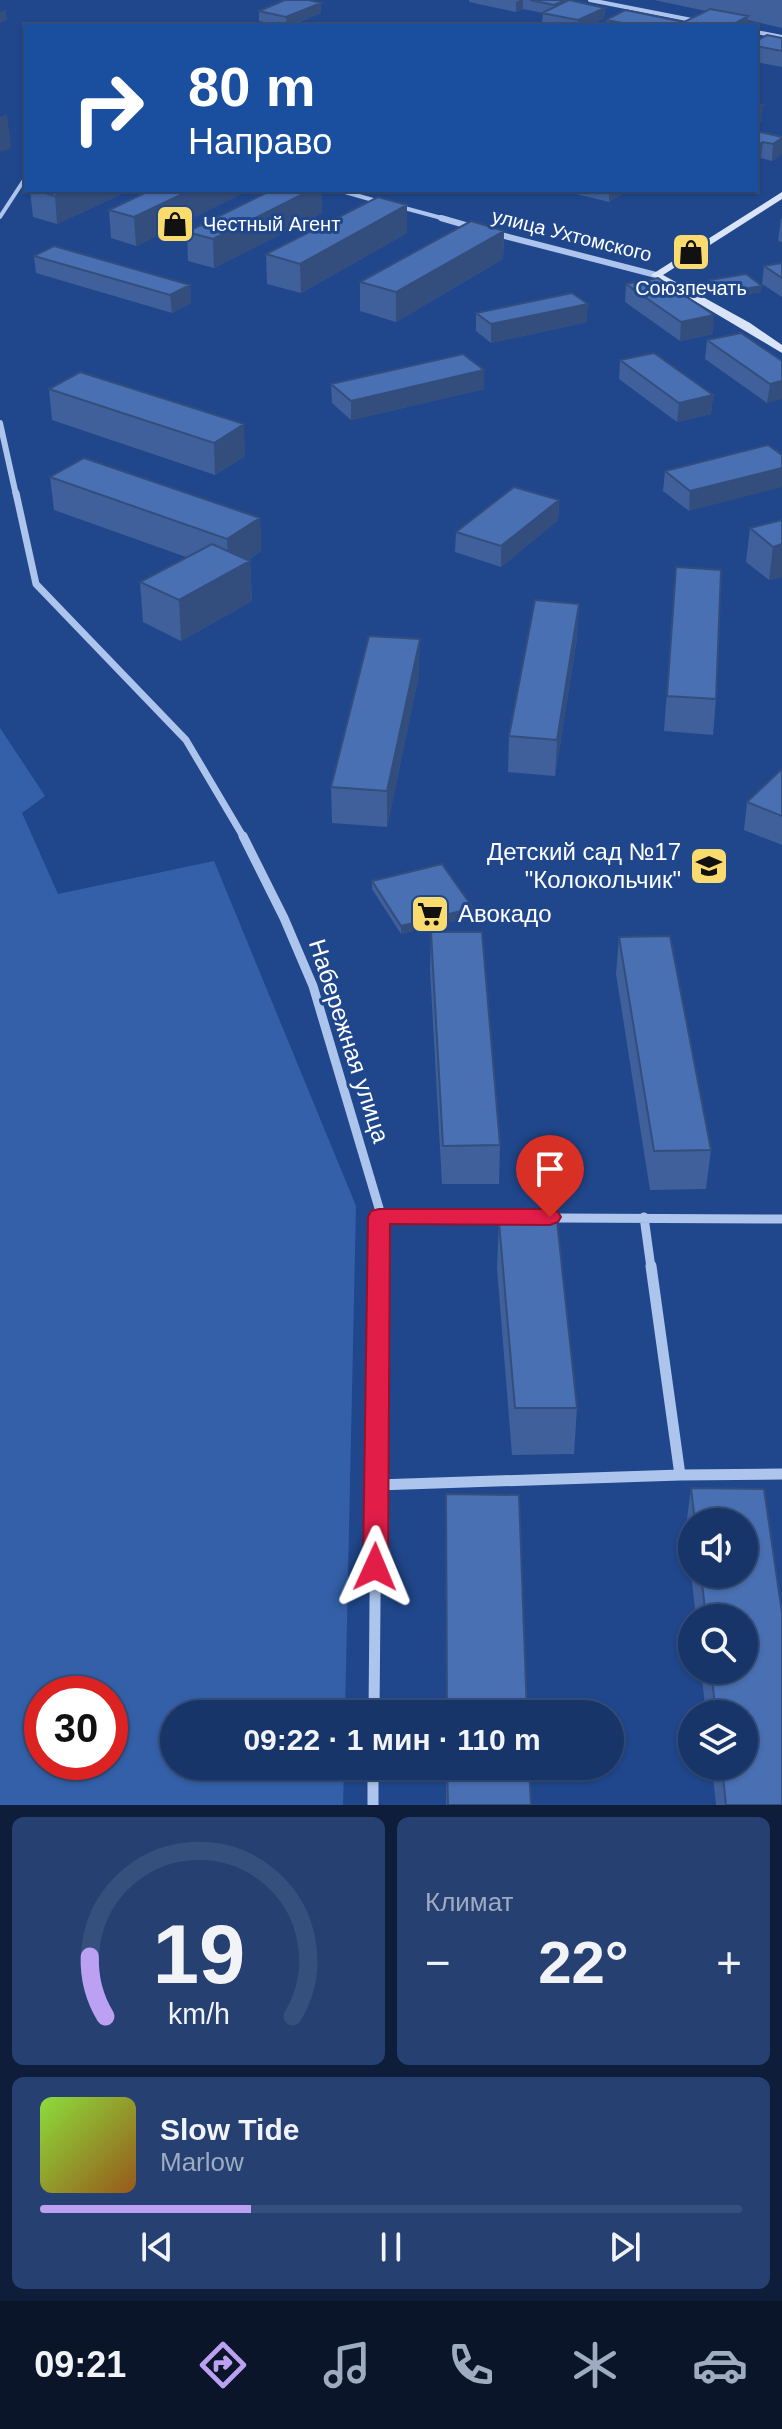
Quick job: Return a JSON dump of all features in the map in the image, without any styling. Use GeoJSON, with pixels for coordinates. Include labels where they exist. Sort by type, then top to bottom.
{"type":"FeatureCollection","features":[{"type":"Feature","properties":{"kind":"street"},"geometry":{"type":"LineString","coordinates":[[590,0],[710,23]]}},
{"type":"Feature","properties":{"kind":"street"},"geometry":{"type":"LineString","coordinates":[[758,32],[782,37]]}},
{"type":"Feature","properties":{"kind":"street"},"geometry":{"type":"LineString","coordinates":[[0,217],[24,180]]}},
{"type":"Feature","properties":{"kind":"street","name":"улица Ухтомского"},"geometry":{"type":"LineString","coordinates":[[345,192],[656,275],[746,325],[782,350]]}},
{"type":"Feature","properties":{"kind":"street"},"geometry":{"type":"LineString","coordinates":[[656,275],[782,195]]}},
{"type":"Feature","properties":{"kind":"street","name":"Набережная улица"},"geometry":{"type":"LineString","coordinates":[[0,423],[36,584],[186,740],[236,823],[284,918],[313,986],[358,1131],[379,1217],[374,1700]]}},
{"type":"Feature","properties":{"kind":"street"},"geometry":{"type":"LineString","coordinates":[[379,1217],[782,1219]]}},
{"type":"Feature","properties":{"kind":"street"},"geometry":{"type":"LineString","coordinates":[[644,1217],[680,1475]]}},
{"type":"Feature","properties":{"kind":"street"},"geometry":{"type":"LineString","coordinates":[[377,1485],[782,1474]]}},
{"type":"Feature","properties":{"kind":"street"},"geometry":{"type":"LineString","coordinates":[[373,1780],[373,1805]]}},
{"type":"Feature","properties":{"kind":"shaded area"},"geometry":{"type":"Polygon","coordinates":[[[0,728],[45,796],[22,813],[58,894],[214,861],[356,1206],[345,1700],[160,1700],[160,1780],[344,1780],[343,1805],[0,1805],[0,728]]]}},
{"type":"Feature","properties":{"kind":"building"},"geometry":{"type":"Polygon","coordinates":[[[285,0],[321,3],[286,17],[259,11],[285,0]]]}},
{"type":"Feature","properties":{"kind":"building"},"geometry":{"type":"Polygon","coordinates":[[[530,0],[565,0],[554,5],[530,0]]]}},
{"type":"Feature","properties":{"kind":"building"},"geometry":{"type":"Polygon","coordinates":[[[569,0],[605,8],[578,20],[542,13],[569,0]]]}},
{"type":"Feature","properties":{"kind":"building"},"geometry":{"type":"Polygon","coordinates":[[[710,9],[748,16],[734,24],[684,22],[710,9]]]}},
{"type":"Feature","properties":{"kind":"building"},"geometry":{"type":"Polygon","coordinates":[[[625,10],[684,24],[627,24],[606,20],[625,10]]]}},
{"type":"Feature","properties":{"kind":"building"},"geometry":{"type":"Polygon","coordinates":[[[767,35],[782,38],[782,51],[758,46],[758,40],[767,35]]]}},
{"type":"Feature","properties":{"kind":"building"},"geometry":{"type":"Polygon","coordinates":[[[758,131],[782,137],[773,144],[763,142],[758,145],[758,131]]]}},
{"type":"Feature","properties":{"kind":"building"},"geometry":{"type":"Polygon","coordinates":[[[42,192],[63,192],[55,196],[42,192]]]}},
{"type":"Feature","properties":{"kind":"building"},"geometry":{"type":"Polygon","coordinates":[[[147,192],[187,192],[134,217],[109,210],[147,192]]]}},
{"type":"Feature","properties":{"kind":"building"},"geometry":{"type":"Polygon","coordinates":[[[268,192],[307,192],[213,239],[187,232],[268,192]]]}},
{"type":"Feature","properties":{"kind":"building"},"geometry":{"type":"Polygon","coordinates":[[[378,197],[407,205],[300,264],[266,254],[378,197]]]}},
{"type":"Feature","properties":{"kind":"building"},"geometry":{"type":"Polygon","coordinates":[[[471,221],[504,231],[396,292],[360,282],[471,221]]]}},
{"type":"Feature","properties":{"kind":"building"},"geometry":{"type":"Polygon","coordinates":[[[54,246],[190,285],[170,295],[34,256],[54,246]]]}},
{"type":"Feature","properties":{"kind":"building"},"geometry":{"type":"Polygon","coordinates":[[[782,263],[782,278],[764,266],[782,263]]]}},
{"type":"Feature","properties":{"kind":"building"},"geometry":{"type":"Polygon","coordinates":[[[746,274],[762,286],[726,292],[710,280],[746,274]]]}},
{"type":"Feature","properties":{"kind":"building"},"geometry":{"type":"Polygon","coordinates":[[[658,278],[714,315],[681,322],[626,284],[658,278]]]}},
{"type":"Feature","properties":{"kind":"building"},"geometry":{"type":"Polygon","coordinates":[[[572,293],[588,304],[491,324],[476,313],[572,293]]]}},
{"type":"Feature","properties":{"kind":"building"},"geometry":{"type":"Polygon","coordinates":[[[741,333],[782,361],[782,381],[770,384],[707,340],[741,333]]]}},
{"type":"Feature","properties":{"kind":"building"},"geometry":{"type":"Polygon","coordinates":[[[654,353],[713,395],[679,403],[620,360],[654,353]]]}},
{"type":"Feature","properties":{"kind":"building"},"geometry":{"type":"Polygon","coordinates":[[[463,354],[484,370],[351,401],[331,384],[463,354]]]}},
{"type":"Feature","properties":{"kind":"building"},"geometry":{"type":"Polygon","coordinates":[[[80,372],[244,424],[214,443],[49,389],[80,372]]]}},
{"type":"Feature","properties":{"kind":"building"},"geometry":{"type":"Polygon","coordinates":[[[768,445],[782,455],[782,468],[690,491],[665,471],[768,445]]]}},
{"type":"Feature","properties":{"kind":"building"},"geometry":{"type":"Polygon","coordinates":[[[84,458],[260,518],[227,539],[50,477],[84,458]]]}},
{"type":"Feature","properties":{"kind":"building"},"geometry":{"type":"Polygon","coordinates":[[[514,487],[559,500],[501,546],[456,532],[514,487]]]}},
{"type":"Feature","properties":{"kind":"building"},"geometry":{"type":"Polygon","coordinates":[[[782,520],[782,544],[773,547],[750,528],[782,520]]]}},
{"type":"Feature","properties":{"kind":"building"},"geometry":{"type":"Polygon","coordinates":[[[212,544],[250,561],[179,600],[140,582],[212,544]]]}},
{"type":"Feature","properties":{"kind":"building"},"geometry":{"type":"Polygon","coordinates":[[[676,567],[721,570],[716,699],[667,696],[676,567]]]}},
{"type":"Feature","properties":{"kind":"building"},"geometry":{"type":"Polygon","coordinates":[[[535,600],[579,604],[557,740],[509,736],[535,600]]]}},
{"type":"Feature","properties":{"kind":"building"},"geometry":{"type":"Polygon","coordinates":[[[369,636],[420,639],[387,791],[331,787],[369,636]]]}},
{"type":"Feature","properties":{"kind":"building"},"geometry":{"type":"Polygon","coordinates":[[[782,769],[782,816],[747,802],[782,769]]]}},
{"type":"Feature","properties":{"kind":"building"},"geometry":{"type":"Polygon","coordinates":[[[442,864],[473,908],[401,926],[372,881],[442,864]]]}},
{"type":"Feature","properties":{"kind":"building"},"geometry":{"type":"Polygon","coordinates":[[[431,932],[482,932],[500,1145],[443,1146],[431,932]]]}},
{"type":"Feature","properties":{"kind":"building"},"geometry":{"type":"Polygon","coordinates":[[[670,936],[711,1150],[654,1151],[619,937],[670,936]]]}},
{"type":"Feature","properties":{"kind":"building"},"geometry":{"type":"Polygon","coordinates":[[[557,1221],[577,1408],[515,1408],[499,1222],[557,1221]]]}},
{"type":"Feature","properties":{"kind":"building"},"geometry":{"type":"Polygon","coordinates":[[[691,1488],[764,1489],[782,1613],[782,1805],[726,1805],[723,1780],[758,1780],[758,1700],[714,1700],[713,1684],[758,1684],[758,1604],[704,1604],[703,1588],[758,1588],[758,1508],[693,1508],[691,1488]]]}},
{"type":"Feature","properties":{"kind":"building"},"geometry":{"type":"Polygon","coordinates":[[[446,1494],[519,1495],[526,1700],[447,1700],[446,1494]]]}},
{"type":"Feature","properties":{"kind":"building"},"geometry":{"type":"Polygon","coordinates":[[[447,1780],[530,1780],[531,1805],[448,1805],[447,1780]]]}},
{"type":"Feature","properties":{"kind":"place","name":"Честный Агент"},"geometry":{"type":"Point","coordinates":[175,224]}},
{"type":"Feature","properties":{"kind":"place","name":"Союзпечать"},"geometry":{"type":"Point","coordinates":[691,252]}},
{"type":"Feature","properties":{"kind":"place","name":"Детский сад №17 \"Колокольчик\""},"geometry":{"type":"Point","coordinates":[709,866]}},
{"type":"Feature","properties":{"kind":"place","name":"Авокадо"},"geometry":{"type":"Point","coordinates":[430,914]}},
{"type":"Feature","properties":{"kind":"route"},"geometry":{"type":"LineString","coordinates":[[375,1567],[379,1217],[550,1217]]}}]}
